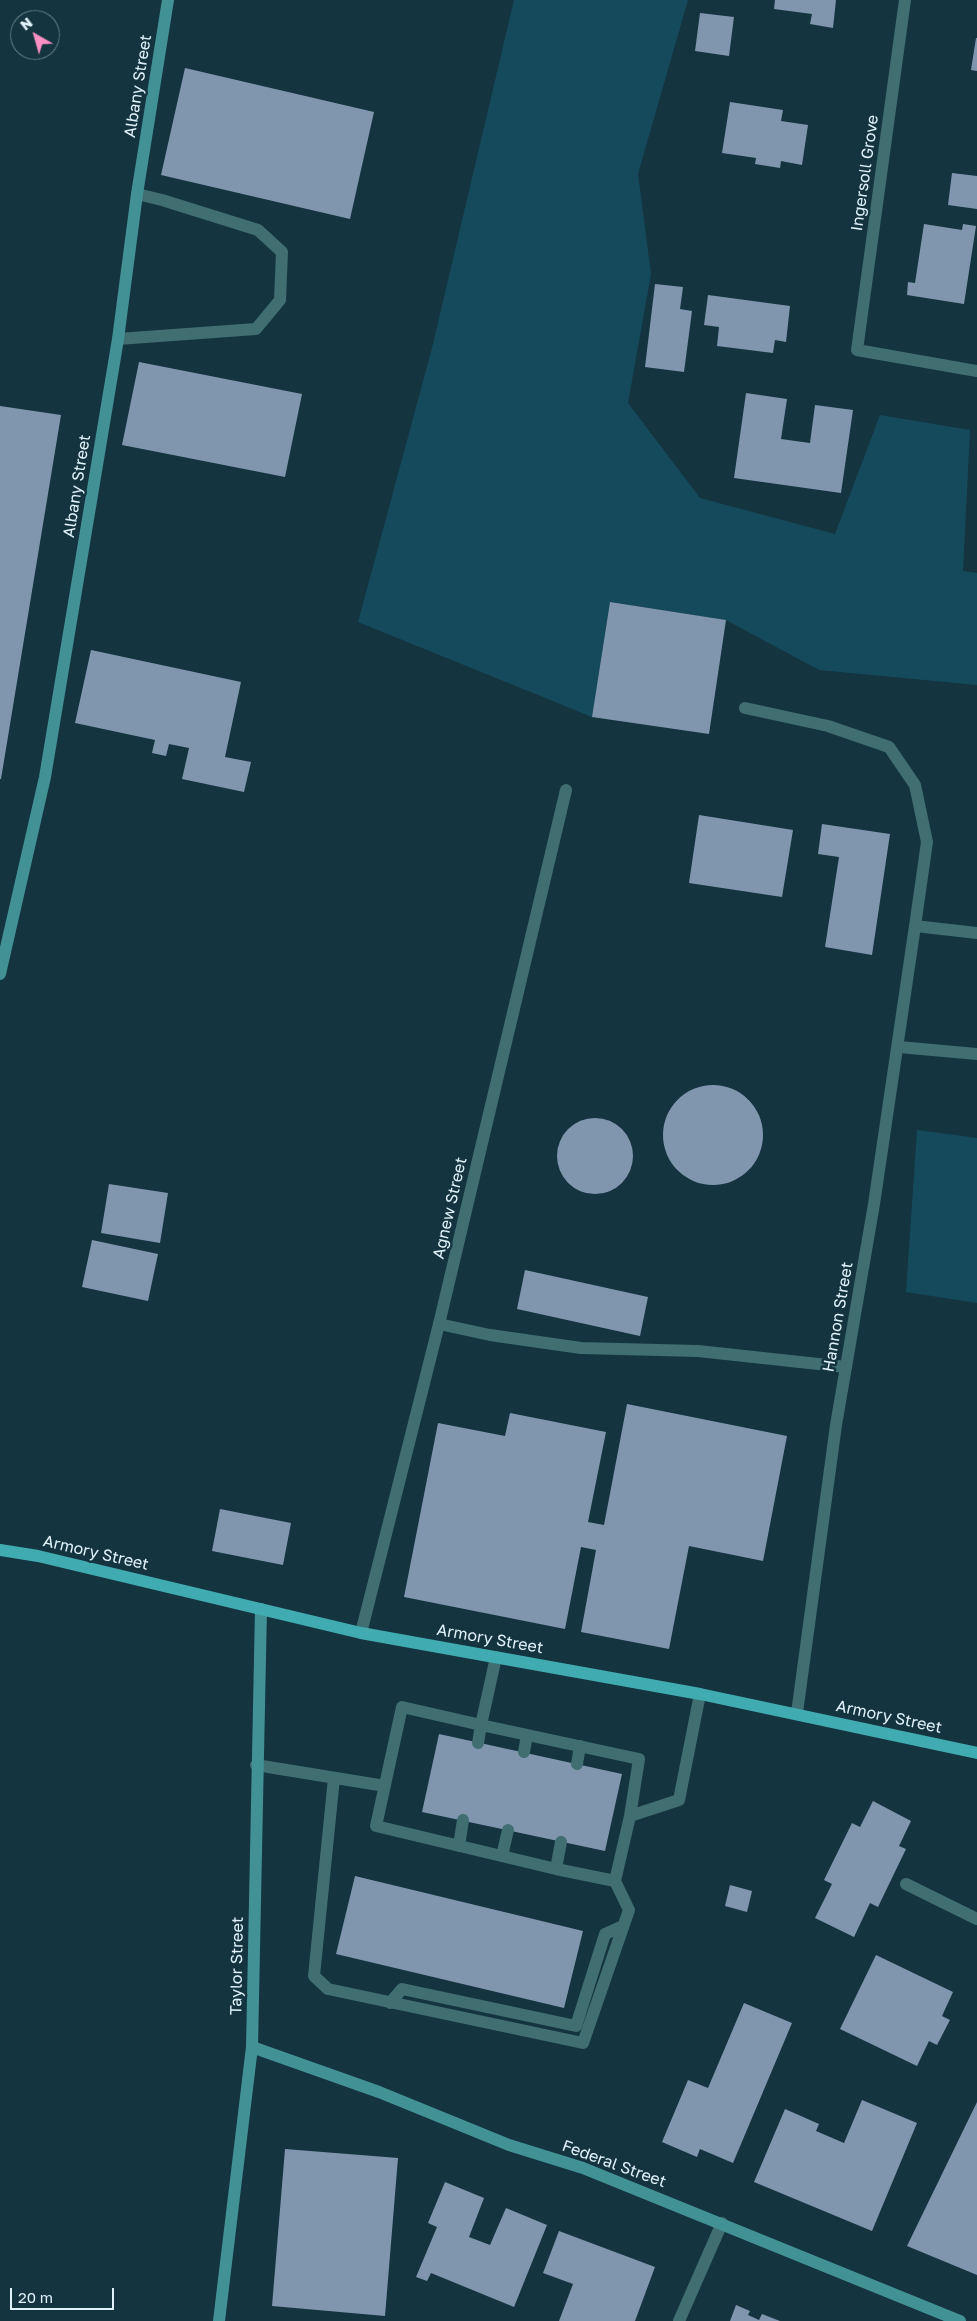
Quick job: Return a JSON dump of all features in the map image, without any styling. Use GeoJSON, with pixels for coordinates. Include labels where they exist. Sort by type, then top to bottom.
{"type":"FeatureCollection","features":[{"type":"Feature","properties":{"kind":"main road","name":"Armory Street"},"geometry":{"type":"LineString","coordinates":[[0,1550],[85,1568],[361,1633],[700,1694],[797,1713],[977,1753]]}},
{"type":"Feature","properties":{"kind":"street","name":"Albany Street"},"geometry":{"type":"LineString","coordinates":[[0,974],[45,777],[118,339],[137,194],[168,0]]}},
{"type":"Feature","properties":{"kind":"street","name":"Ingersoll Grove"},"geometry":{"type":"LineString","coordinates":[[905,0],[857,350],[977,371]]}},
{"type":"Feature","properties":{"kind":"street"},"geometry":{"type":"LineString","coordinates":[[118,339],[256,329],[280,300],[282,252],[258,230],[137,194]]}},
{"type":"Feature","properties":{"kind":"street","name":"Hannon Street"},"geometry":{"type":"LineString","coordinates":[[745,708],[828,726],[890,746],[915,786],[927,842],[898,1047],[836,1425],[797,1713]]}},
{"type":"Feature","properties":{"kind":"street","name":"Agnew Street"},"geometry":{"type":"LineString","coordinates":[[361,1633],[438,1324],[566,790]]}},
{"type":"Feature","properties":{"kind":"street"},"geometry":{"type":"LineString","coordinates":[[915,926],[977,933]]}},
{"type":"Feature","properties":{"kind":"street"},"geometry":{"type":"LineString","coordinates":[[898,1047],[977,1054]]}},
{"type":"Feature","properties":{"kind":"street"},"geometry":{"type":"LineString","coordinates":[[438,1324],[490,1335],[581,1348],[698,1351],[846,1367]]}},
{"type":"Feature","properties":{"kind":"street","name":"Taylor Street"},"geometry":{"type":"LineString","coordinates":[[219,2321],[252,2047],[256,1764],[261,1609]]}},
{"type":"Feature","properties":{"kind":"street"},"geometry":{"type":"LineString","coordinates":[[478,1743],[496,1657]]}},
{"type":"Feature","properties":{"kind":"street"},"geometry":{"type":"LineString","coordinates":[[630,1816],[678,1800],[700,1694]]}},
{"type":"Feature","properties":{"kind":"street"},"geometry":{"type":"LineString","coordinates":[[334,1778],[314,1976],[328,1990],[583,2043],[629,1910],[615,1881],[630,1816],[639,1759],[402,1707],[376,1826],[556,1869],[615,1881]]}},
{"type":"Feature","properties":{"kind":"street"},"geometry":{"type":"LineString","coordinates":[[524,1752],[527,1735]]}},
{"type":"Feature","properties":{"kind":"street"},"geometry":{"type":"LineString","coordinates":[[577,1764],[580,1746]]}},
{"type":"Feature","properties":{"kind":"street"},"geometry":{"type":"LineString","coordinates":[[256,1764],[385,1786]]}},
{"type":"Feature","properties":{"kind":"street"},"geometry":{"type":"LineString","coordinates":[[459,1846],[463,1820]]}},
{"type":"Feature","properties":{"kind":"street"},"geometry":{"type":"LineString","coordinates":[[502,1856],[508,1830]]}},
{"type":"Feature","properties":{"kind":"street"},"geometry":{"type":"LineString","coordinates":[[556,1869],[561,1842]]}},
{"type":"Feature","properties":{"kind":"street"},"geometry":{"type":"LineString","coordinates":[[906,1884],[977,1919]]}},
{"type":"Feature","properties":{"kind":"street"},"geometry":{"type":"LineString","coordinates":[[390,2003],[402,1989],[576,2026],[605,1934],[623,1926]]}},
{"type":"Feature","properties":{"kind":"street","name":"Federal Street"},"geometry":{"type":"LineString","coordinates":[[252,2047],[379,2092],[509,2145],[583,2168],[960,2321]]}},
{"type":"Feature","properties":{"kind":"street"},"geometry":{"type":"LineString","coordinates":[[679,2321],[722,2223]]}},
{"type":"Feature","properties":{"kind":"shaded area"},"geometry":{"type":"Polygon","coordinates":[[[514,0],[688,0],[638,174],[651,274],[628,403],[700,498],[835,534],[880,415],[970,430],[963,571],[977,573],[977,685],[819,670],[726,620],[610,602],[592,717],[358,622],[432,348],[514,0]]]}},
{"type":"Feature","properties":{"kind":"shaded area"},"geometry":{"type":"Polygon","coordinates":[[[917,1130],[977,1138],[977,1303],[906,1292],[917,1130]]]}},
{"type":"Feature","properties":{"kind":"building"},"geometry":{"type":"Polygon","coordinates":[[[775,0],[836,0],[833,28],[810,24],[812,14],[774,9],[775,0]]]}},
{"type":"Feature","properties":{"kind":"building"},"geometry":{"type":"Polygon","coordinates":[[[700,13],[734,17],[729,56],[695,51],[700,13]]]}},
{"type":"Feature","properties":{"kind":"building"},"geometry":{"type":"Polygon","coordinates":[[[977,38],[977,71],[971,70],[977,38]]]}},
{"type":"Feature","properties":{"kind":"building"},"geometry":{"type":"Polygon","coordinates":[[[185,68],[374,112],[350,219],[161,175],[185,68]]]}},
{"type":"Feature","properties":{"kind":"building"},"geometry":{"type":"Polygon","coordinates":[[[730,102],[783,110],[781,121],[808,125],[802,165],[781,161],[780,168],[755,164],[756,158],[722,153],[730,102]]]}},
{"type":"Feature","properties":{"kind":"building"},"geometry":{"type":"Polygon","coordinates":[[[952,173],[977,176],[977,209],[948,205],[952,173]]]}},
{"type":"Feature","properties":{"kind":"building"},"geometry":{"type":"Polygon","coordinates":[[[924,224],[962,230],[963,224],[976,226],[964,304],[907,295],[908,282],[915,283],[924,224]]]}},
{"type":"Feature","properties":{"kind":"building"},"geometry":{"type":"Polygon","coordinates":[[[655,284],[683,287],[680,309],[692,311],[684,372],[645,367],[655,284]]]}},
{"type":"Feature","properties":{"kind":"building"},"geometry":{"type":"Polygon","coordinates":[[[708,295],[790,306],[786,342],[775,340],[773,353],[717,346],[719,327],[704,325],[708,295]]]}},
{"type":"Feature","properties":{"kind":"building"},"geometry":{"type":"Polygon","coordinates":[[[139,362],[302,394],[285,477],[122,445],[139,362]]]}},
{"type":"Feature","properties":{"kind":"building"},"geometry":{"type":"Polygon","coordinates":[[[746,393],[787,399],[781,439],[810,443],[815,405],[853,410],[841,493],[734,478],[746,393]]]}},
{"type":"Feature","properties":{"kind":"building"},"geometry":{"type":"Polygon","coordinates":[[[0,406],[61,415],[1,779],[0,779],[0,406]]]}},
{"type":"Feature","properties":{"kind":"building"},"geometry":{"type":"Polygon","coordinates":[[[610,602],[726,620],[709,734],[592,717],[610,602]]]}},
{"type":"Feature","properties":{"kind":"building"},"geometry":{"type":"Polygon","coordinates":[[[91,650],[241,682],[225,757],[251,762],[244,792],[182,779],[189,748],[169,744],[166,756],[152,753],[155,740],[75,723],[91,650]]]}},
{"type":"Feature","properties":{"kind":"building"},"geometry":{"type":"Polygon","coordinates":[[[699,815],[793,830],[782,897],[689,883],[699,815]]]}},
{"type":"Feature","properties":{"kind":"building"},"geometry":{"type":"Polygon","coordinates":[[[822,824],[890,834],[872,955],[825,947],[839,857],[818,854],[822,824]]]}},
{"type":"Feature","properties":{"kind":"building"},"geometry":{"type":"Polygon","coordinates":[[[713,1085],[723,1086],[741,1093],[755,1107],[762,1125],[762,1145],[755,1163],[741,1177],[723,1184],[713,1185],[703,1184],[685,1177],[671,1163],[664,1145],[663,1135],[664,1125],[671,1107],[685,1093],[703,1086],[713,1085]]]}},
{"type":"Feature","properties":{"kind":"building"},"geometry":{"type":"Polygon","coordinates":[[[588,1118],[602,1118],[616,1124],[627,1135],[633,1149],[630,1171],[622,1183],[602,1194],[588,1194],[574,1188],[563,1177],[557,1163],[557,1149],[563,1135],[574,1124],[588,1118]]]}},
{"type":"Feature","properties":{"kind":"building"},"geometry":{"type":"Polygon","coordinates":[[[109,1184],[168,1193],[160,1243],[101,1233],[109,1184]]]}},
{"type":"Feature","properties":{"kind":"building"},"geometry":{"type":"Polygon","coordinates":[[[92,1240],[158,1254],[148,1301],[82,1287],[92,1240]]]}},
{"type":"Feature","properties":{"kind":"building"},"geometry":{"type":"Polygon","coordinates":[[[525,1270],[648,1297],[640,1336],[517,1309],[525,1270]]]}},
{"type":"Feature","properties":{"kind":"building"},"geometry":{"type":"Polygon","coordinates":[[[627,1404],[787,1436],[763,1561],[689,1546],[669,1649],[581,1632],[596,1550],[581,1547],[565,1629],[404,1597],[438,1423],[505,1436],[510,1413],[606,1432],[588,1522],[604,1525],[627,1404]]]}},
{"type":"Feature","properties":{"kind":"building"},"geometry":{"type":"Polygon","coordinates":[[[220,1509],[291,1523],[283,1565],[212,1551],[220,1509]]]}},
{"type":"Feature","properties":{"kind":"building"},"geometry":{"type":"Polygon","coordinates":[[[439,1734],[622,1774],[605,1851],[422,1812],[439,1734]]]}},
{"type":"Feature","properties":{"kind":"building"},"geometry":{"type":"Polygon","coordinates":[[[873,1801],[911,1821],[899,1846],[906,1849],[878,1907],[870,1903],[854,1937],[815,1918],[832,1884],[824,1880],[852,1823],[860,1827],[873,1801]]]}},
{"type":"Feature","properties":{"kind":"building"},"geometry":{"type":"Polygon","coordinates":[[[355,1876],[583,1931],[564,2008],[336,1954],[355,1876]]]}},
{"type":"Feature","properties":{"kind":"building"},"geometry":{"type":"Polygon","coordinates":[[[730,1885],[752,1891],[747,1912],[725,1906],[730,1885]]]}},
{"type":"Feature","properties":{"kind":"building"},"geometry":{"type":"Polygon","coordinates":[[[876,1955],[953,1992],[942,2016],[950,2020],[937,2045],[929,2041],[917,2066],[840,2029],[876,1955]]]}},
{"type":"Feature","properties":{"kind":"building"},"geometry":{"type":"Polygon","coordinates":[[[744,2003],[792,2023],[733,2163],[700,2149],[697,2157],[662,2142],[688,2080],[708,2088],[744,2003]]]}},
{"type":"Feature","properties":{"kind":"building"},"geometry":{"type":"Polygon","coordinates":[[[862,2100],[917,2123],[872,2231],[754,2182],[785,2109],[819,2124],[816,2131],[844,2143],[862,2100]]]}},
{"type":"Feature","properties":{"kind":"building"},"geometry":{"type":"Polygon","coordinates":[[[977,2102],[977,2275],[907,2246],[977,2102]]]}},
{"type":"Feature","properties":{"kind":"building"},"geometry":{"type":"Polygon","coordinates":[[[285,2149],[398,2158],[385,2316],[272,2306],[285,2149]]]}},
{"type":"Feature","properties":{"kind":"building"},"geometry":{"type":"Polygon","coordinates":[[[445,2182],[484,2198],[469,2237],[490,2245],[506,2208],[547,2225],[514,2307],[431,2273],[427,2281],[416,2277],[437,2227],[428,2223],[445,2182]]]}},
{"type":"Feature","properties":{"kind":"building"},"geometry":{"type":"Polygon","coordinates":[[[559,2231],[655,2267],[635,2321],[559,2321],[573,2284],[543,2273],[559,2231]]]}},
{"type":"Feature","properties":{"kind":"building"},"geometry":{"type":"Polygon","coordinates":[[[736,2305],[750,2311],[748,2315],[759,2320],[762,2314],[780,2321],[730,2321],[736,2305]]]}}]}
